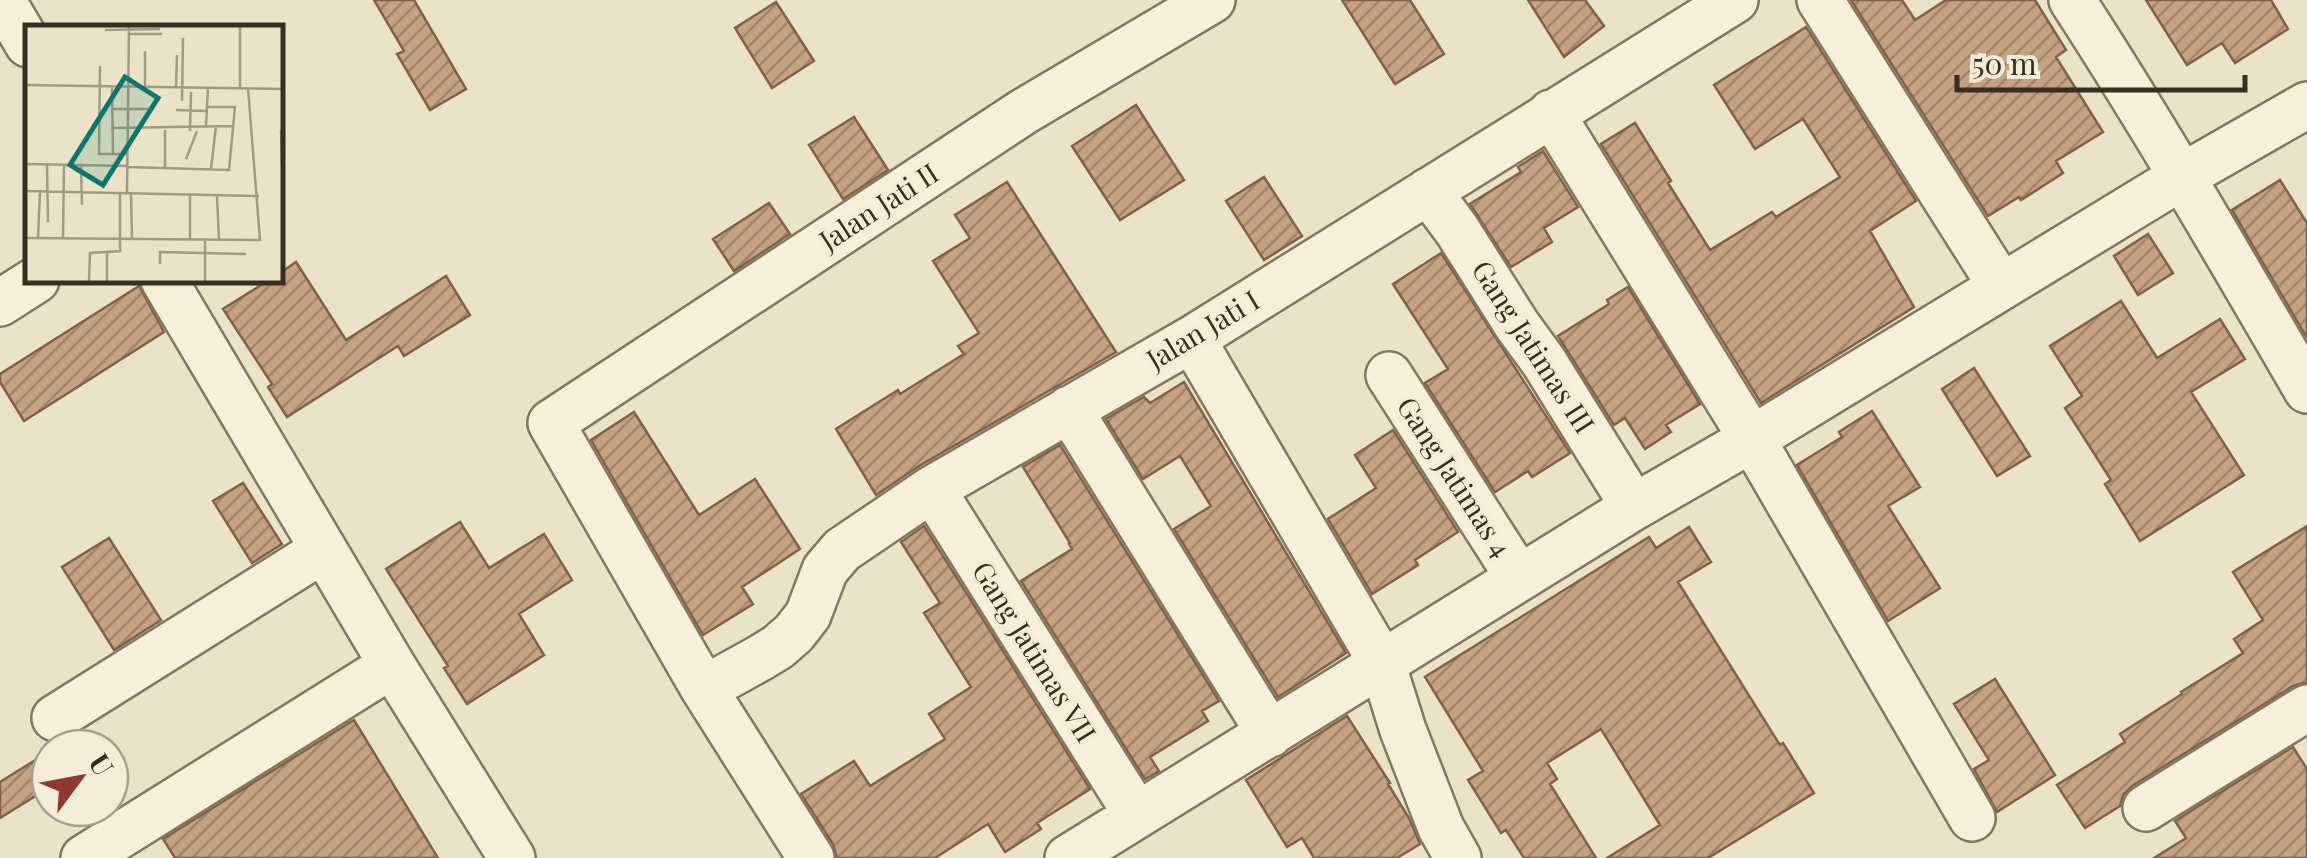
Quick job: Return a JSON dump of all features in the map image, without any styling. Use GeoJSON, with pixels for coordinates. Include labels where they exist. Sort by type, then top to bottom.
{"type":"FeatureCollection","features":[{"type":"Feature","properties":{"kind":"street"},"geometry":{"type":"LineString","coordinates":[[2,0],[25,39]]}},
{"type":"Feature","properties":{"kind":"street","name":"Jalan Jati II"},"geometry":{"type":"LineString","coordinates":[[704,689],[551,422],[1023,112],[1212,0]]}},
{"type":"Feature","properties":{"kind":"street","name":"Jalan Jati I"},"geometry":{"type":"LineString","coordinates":[[704,689],[778,647],[794,633],[808,615],[825,570],[842,550],[932,490],[1192,338],[1735,0]]}},
{"type":"Feature","properties":{"kind":"street"},"geometry":{"type":"LineString","coordinates":[[1820,0],[2001,286]]}},
{"type":"Feature","properties":{"kind":"street"},"geometry":{"type":"LineString","coordinates":[[2072,0],[2183,176],[2307,390]]}},
{"type":"Feature","properties":{"kind":"street"},"geometry":{"type":"LineString","coordinates":[[1068,858],[1634,507],[2183,176],[2307,106]]}},
{"type":"Feature","properties":{"kind":"street"},"geometry":{"type":"LineString","coordinates":[[1551,113],[1752,439],[1972,818]]}},
{"type":"Feature","properties":{"kind":"street","name":"Gang Jatimas III"},"geometry":{"type":"LineString","coordinates":[[1428,191],[1544,362],[1634,507]]}},
{"type":"Feature","properties":{"kind":"street"},"geometry":{"type":"LineString","coordinates":[[0,303],[33,282]]}},
{"type":"Feature","properties":{"kind":"street"},"geometry":{"type":"LineString","coordinates":[[165,282],[392,665],[512,858]]}},
{"type":"Feature","properties":{"kind":"street"},"geometry":{"type":"LineString","coordinates":[[1192,338],[1382,663],[1434,812],[1458,858]]}},
{"type":"Feature","properties":{"kind":"street","name":"Gang Jatimas 4"},"geometry":{"type":"LineString","coordinates":[[1389,375],[1518,578]]}},
{"type":"Feature","properties":{"kind":"street"},"geometry":{"type":"LineString","coordinates":[[1068,408],[1270,734]]}},
{"type":"Feature","properties":{"kind":"street","name":"Gang Jatimas VII"},"geometry":{"type":"LineString","coordinates":[[932,490],[1136,816]]}},
{"type":"Feature","properties":{"kind":"street"},"geometry":{"type":"LineString","coordinates":[[55,718],[324,550]]}},
{"type":"Feature","properties":{"kind":"street"},"geometry":{"type":"LineString","coordinates":[[84,858],[392,665]]}},
{"type":"Feature","properties":{"kind":"street"},"geometry":{"type":"LineString","coordinates":[[704,689],[811,858]]}},
{"type":"Feature","properties":{"kind":"street"},"geometry":{"type":"LineString","coordinates":[[2146,808],[2307,708]]}},
{"type":"Feature","properties":{"kind":"building"},"geometry":{"type":"Polygon","coordinates":[[[374,0],[414,0],[466,89],[430,110],[397,54],[404,51],[374,0]]]}},
{"type":"Feature","properties":{"kind":"building"},"geometry":{"type":"Polygon","coordinates":[[[1342,0],[1410,0],[1444,54],[1395,84],[1342,0]]]}},
{"type":"Feature","properties":{"kind":"building"},"geometry":{"type":"Polygon","coordinates":[[[1528,0],[1585,0],[1604,26],[1564,57],[1528,0]]]}},
{"type":"Feature","properties":{"kind":"building"},"geometry":{"type":"Polygon","coordinates":[[[1851,0],[1902,0],[1915,20],[1946,0],[2035,0],[2066,50],[2056,57],[2103,132],[2056,161],[2063,173],[1988,216],[1851,0]]]}},
{"type":"Feature","properties":{"kind":"building"},"geometry":{"type":"Polygon","coordinates":[[[2146,0],[2271,0],[2288,29],[2235,63],[2222,43],[2187,65],[2146,0]]]}},
{"type":"Feature","properties":{"kind":"building"},"geometry":{"type":"Polygon","coordinates":[[[776,2],[814,61],[772,88],[735,28],[776,2]]]}},
{"type":"Feature","properties":{"kind":"building"},"geometry":{"type":"Polygon","coordinates":[[[1806,27],[1916,201],[1870,231],[1914,307],[1761,403],[1601,144],[1635,123],[1710,250],[1772,212],[1776,217],[1840,177],[1803,119],[1755,149],[1714,85],[1806,27]]]}},
{"type":"Feature","properties":{"kind":"building"},"geometry":{"type":"Polygon","coordinates":[[[1136,105],[1184,180],[1120,220],[1072,146],[1136,105]]]}},
{"type":"Feature","properties":{"kind":"building"},"geometry":{"type":"Polygon","coordinates":[[[854,117],[888,170],[843,199],[809,145],[854,117]]]}},
{"type":"Feature","properties":{"kind":"building"},"geometry":{"type":"Polygon","coordinates":[[[1543,151],[1578,207],[1544,228],[1552,242],[1511,267],[1470,204],[1521,172],[1518,167],[1543,151]]]}},
{"type":"Feature","properties":{"kind":"building"},"geometry":{"type":"Polygon","coordinates":[[[1264,177],[1302,236],[1264,260],[1226,201],[1264,177]]]}},
{"type":"Feature","properties":{"kind":"building"},"geometry":{"type":"Polygon","coordinates":[[[2280,180],[2307,223],[2307,338],[2232,210],[2280,180]]]}},
{"type":"Feature","properties":{"kind":"building"},"geometry":{"type":"Polygon","coordinates":[[[1007,182],[1116,352],[876,495],[836,429],[964,354],[958,346],[979,333],[933,261],[970,238],[955,215],[1007,182]]]}},
{"type":"Feature","properties":{"kind":"building"},"geometry":{"type":"Polygon","coordinates":[[[769,203],[790,234],[734,271],[713,239],[769,203]]]}},
{"type":"Feature","properties":{"kind":"building"},"geometry":{"type":"Polygon","coordinates":[[[2148,234],[2173,273],[2138,295],[2114,256],[2148,234]]]}},
{"type":"Feature","properties":{"kind":"building"},"geometry":{"type":"Polygon","coordinates":[[[1441,253],[1570,453],[1532,477],[1528,471],[1495,492],[1425,383],[1448,369],[1393,284],[1441,253]]]}},
{"type":"Feature","properties":{"kind":"building"},"geometry":{"type":"Polygon","coordinates":[[[296,262],[346,340],[446,276],[470,315],[404,356],[398,346],[287,417],[268,387],[272,384],[223,309],[266,282],[282,282],[282,272],[296,262]]]}},
{"type":"Feature","properties":{"kind":"building"},"geometry":{"type":"Polygon","coordinates":[[[139,286],[164,332],[24,421],[0,382],[0,374],[139,286]]]}},
{"type":"Feature","properties":{"kind":"building"},"geometry":{"type":"Polygon","coordinates":[[[1628,287],[1700,404],[1666,425],[1671,432],[1645,449],[1625,418],[1614,425],[1558,336],[1609,304],[1607,300],[1628,287]]]}},
{"type":"Feature","properties":{"kind":"building"},"geometry":{"type":"Polygon","coordinates":[[[2121,301],[2157,358],[2220,319],[2245,359],[2191,392],[2244,475],[2140,541],[2105,484],[2111,480],[2065,408],[2082,396],[2050,346],[2121,301]]]}},
{"type":"Feature","properties":{"kind":"building"},"geometry":{"type":"Polygon","coordinates":[[[1974,368],[2030,456],[1997,476],[1942,389],[1974,368]]]}},
{"type":"Feature","properties":{"kind":"building"},"geometry":{"type":"Polygon","coordinates":[[[1184,382],[1346,653],[1278,697],[1174,529],[1211,506],[1180,456],[1143,479],[1106,419],[1144,397],[1150,403],[1184,382]]]}},
{"type":"Feature","properties":{"kind":"building"},"geometry":{"type":"Polygon","coordinates":[[[1872,411],[1920,487],[1888,506],[1940,588],[1888,621],[1797,465],[1842,437],[1839,432],[1872,411]]]}},
{"type":"Feature","properties":{"kind":"building"},"geometry":{"type":"Polygon","coordinates":[[[634,412],[699,515],[755,479],[800,549],[742,587],[753,604],[703,635],[591,440],[634,412]]]}},
{"type":"Feature","properties":{"kind":"building"},"geometry":{"type":"Polygon","coordinates":[[[1393,430],[1458,532],[1415,560],[1418,565],[1372,594],[1328,519],[1376,488],[1355,455],[1393,430]]]}},
{"type":"Feature","properties":{"kind":"building"},"geometry":{"type":"Polygon","coordinates":[[[1060,445],[1219,701],[1202,711],[1208,721],[1150,757],[1159,771],[1145,779],[1021,581],[1072,549],[1023,467],[1060,445]]]}},
{"type":"Feature","properties":{"kind":"building"},"geometry":{"type":"Polygon","coordinates":[[[243,483],[282,544],[252,563],[213,501],[243,483]]]}},
{"type":"Feature","properties":{"kind":"building"},"geometry":{"type":"Polygon","coordinates":[[[460,522],[489,568],[544,534],[572,580],[519,614],[544,655],[467,704],[444,668],[448,666],[386,569],[460,522]]]}},
{"type":"Feature","properties":{"kind":"building"},"geometry":{"type":"Polygon","coordinates":[[[924,526],[1090,789],[1037,823],[1041,829],[1005,852],[988,824],[935,858],[837,858],[833,844],[801,794],[854,761],[870,786],[945,739],[929,714],[971,687],[924,613],[940,603],[901,542],[924,526]]]}},
{"type":"Feature","properties":{"kind":"building"},"geometry":{"type":"Polygon","coordinates":[[[2307,526],[2307,682],[2293,686],[2132,786],[2123,795],[2120,806],[2085,828],[2057,785],[2125,742],[2120,734],[2243,653],[2234,639],[2263,620],[2233,572],[2307,526]]]}},
{"type":"Feature","properties":{"kind":"building"},"geometry":{"type":"Polygon","coordinates":[[[1689,527],[1711,562],[1678,582],[1814,793],[1708,858],[1607,858],[1660,825],[1601,729],[1547,763],[1557,779],[1550,784],[1596,858],[1524,858],[1506,830],[1501,833],[1468,780],[1483,771],[1425,677],[1649,537],[1656,548],[1689,527]]]}},
{"type":"Feature","properties":{"kind":"building"},"geometry":{"type":"Polygon","coordinates":[[[109,538],[161,620],[114,650],[62,567],[109,538]]]}},
{"type":"Feature","properties":{"kind":"building"},"geometry":{"type":"Polygon","coordinates":[[[1995,679],[2055,775],[1997,812],[1974,769],[1989,760],[1954,704],[1995,679]]]}},
{"type":"Feature","properties":{"kind":"building"},"geometry":{"type":"Polygon","coordinates":[[[1347,716],[1390,783],[1420,844],[1397,858],[1314,858],[1302,838],[1287,847],[1246,780],[1347,716]]]}},
{"type":"Feature","properties":{"kind":"building"},"geometry":{"type":"Polygon","coordinates":[[[354,720],[438,858],[175,858],[163,839],[354,720]]]}},
{"type":"Feature","properties":{"kind":"building"},"geometry":{"type":"Polygon","coordinates":[[[2293,747],[2307,769],[2307,858],[2154,858],[2186,838],[2175,821],[2293,747]]]}},
{"type":"Feature","properties":{"kind":"building"},"geometry":{"type":"Polygon","coordinates":[[[30,763],[30,799],[0,818],[0,782],[30,763]]]}}]}
